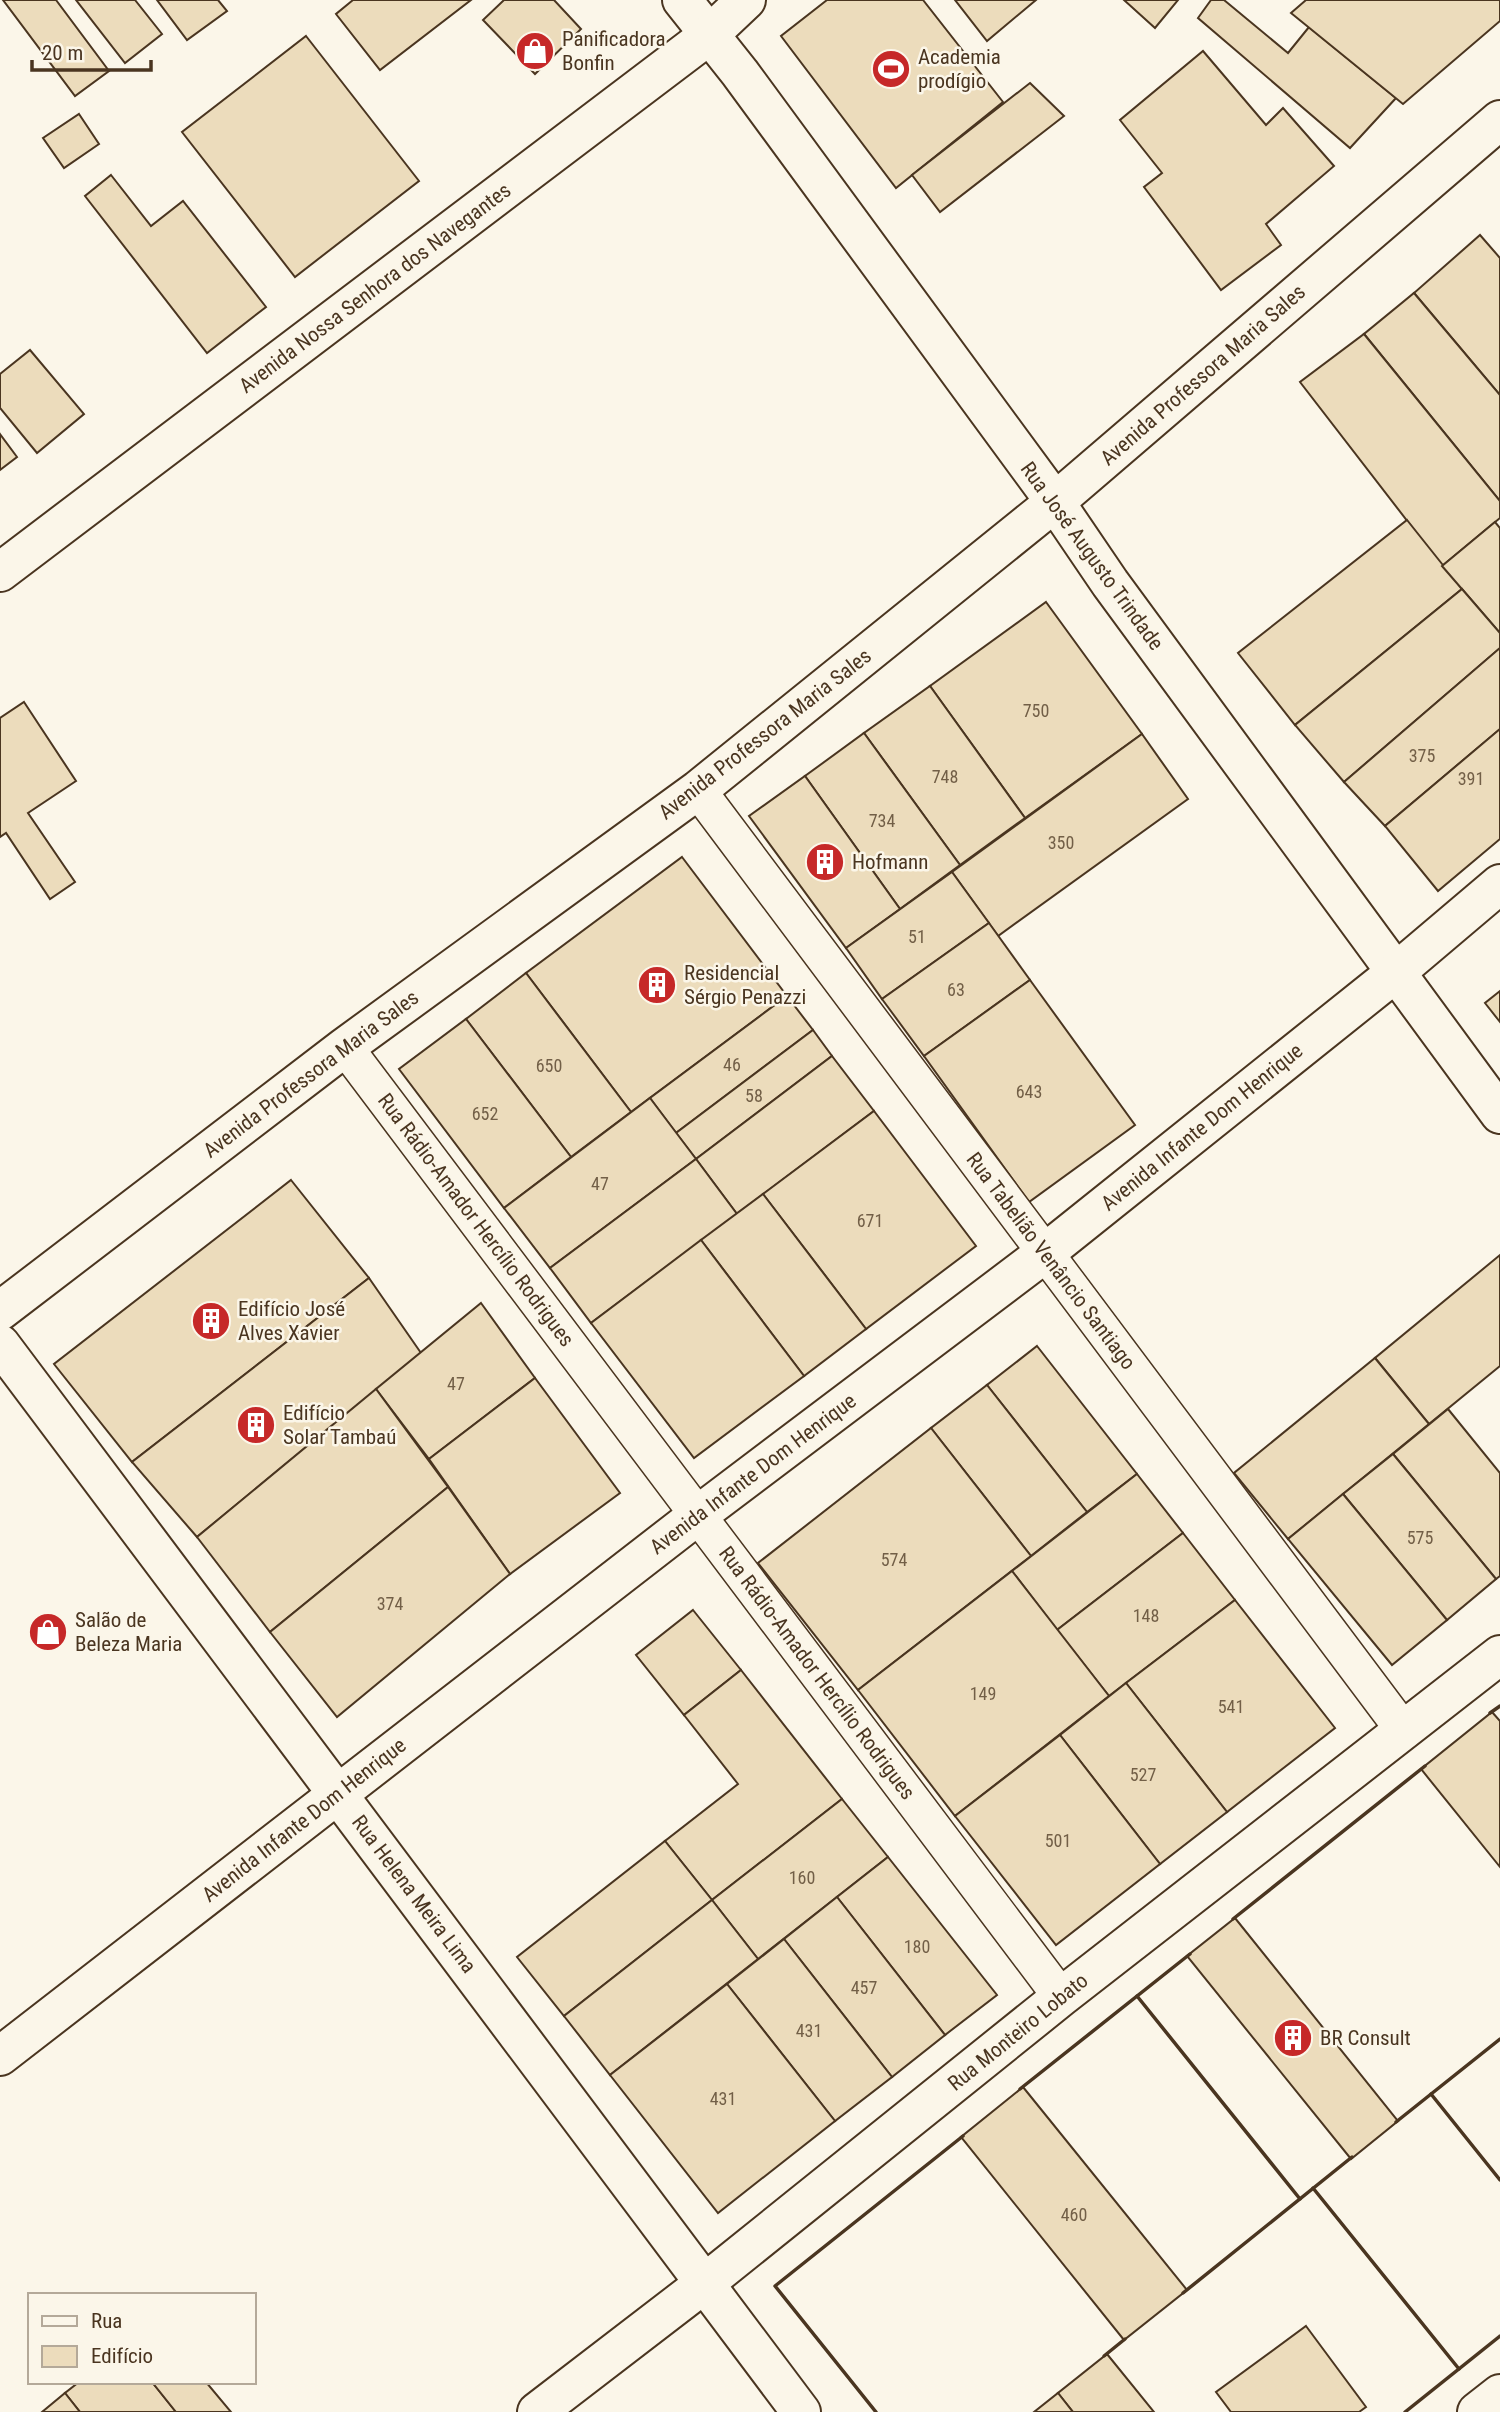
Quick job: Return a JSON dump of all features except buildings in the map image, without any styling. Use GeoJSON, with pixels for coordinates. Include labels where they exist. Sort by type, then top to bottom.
{"type":"FeatureCollection","features":[{"type":"Feature","properties":{"kind":"main road","name":"Rua José Augusto Trindade"},"geometry":{"type":"LineString","coordinates":[[682,0],[1055,502],[1110,583],[1500,1114]]}},
{"type":"Feature","properties":{"kind":"main road","name":"Avenida Nossa Senhora dos Navegantes"},"geometry":{"type":"LineString","coordinates":[[0,572],[709,35],[746,0]]}},
{"type":"Feature","properties":{"kind":"main road","name":"Avenida Professora Maria Sales"},"geometry":{"type":"LineString","coordinates":[[0,1311],[345,1047],[698,790],[1055,502],[1500,120]]}},
{"type":"Feature","properties":{"kind":"main road","name":"Avenida Infante Dom Henrique"},"geometry":{"type":"LineString","coordinates":[[0,2056],[698,1515],[1045,1253],[1395,972],[1500,884]]}},
{"type":"Feature","properties":{"kind":"main road","name":"Rua Helena Meira Lima"},"geometry":{"type":"LineString","coordinates":[[0,1344],[802,2412]]}},
{"type":"Feature","properties":{"kind":"main road","name":"Rua Monteiro Lobato"},"geometry":{"type":"LineString","coordinates":[[537,2412],[705,2283],[1061,1997],[1500,1655]]}},
{"type":"Feature","properties":{"kind":"main road"},"geometry":{"type":"LineString","coordinates":[[1477,2412],[1500,2394]]}},
{"type":"Feature","properties":{"kind":"street","name":"Rua Tabelião Venâncio Santiago"},"geometry":{"type":"LineString","coordinates":[[698,790],[1404,1731]]}},
{"type":"Feature","properties":{"kind":"street","name":"Rua Rádio-Amador Hercílio Rodrigues"},"geometry":{"type":"LineString","coordinates":[[345,1047],[1061,1997]]}},
{"type":"Feature","properties":{"kind":"wall"},"geometry":{"type":"LineString","coordinates":[[1490,1713],[1500,1706]]}},
{"type":"Feature","properties":{"kind":"wall"},"geometry":{"type":"LineString","coordinates":[[1233,1919],[1425,1766]]}},
{"type":"Feature","properties":{"kind":"wall"},"geometry":{"type":"LineString","coordinates":[[1020,2089],[1190,1954]]}},
{"type":"Feature","properties":{"kind":"wall"},"geometry":{"type":"LineString","coordinates":[[1137,1996],[1300,2199]]}},
{"type":"Feature","properties":{"kind":"wall"},"geometry":{"type":"LineString","coordinates":[[1396,2122],[1500,2039]]}},
{"type":"Feature","properties":{"kind":"wall"},"geometry":{"type":"LineString","coordinates":[[1431,2094],[1500,2180]]}},
{"type":"Feature","properties":{"kind":"wall"},"geometry":{"type":"LineString","coordinates":[[876,2412],[775,2286],[963,2136]]}},
{"type":"Feature","properties":{"kind":"wall"},"geometry":{"type":"LineString","coordinates":[[1183,2293],[1352,2157]]}},
{"type":"Feature","properties":{"kind":"wall"},"geometry":{"type":"LineString","coordinates":[[1313,2188],[1459,2369]]}},
{"type":"Feature","properties":{"kind":"wall"},"geometry":{"type":"LineString","coordinates":[[1405,2412],[1500,2336]]}},
{"type":"Feature","properties":{"kind":"wall"},"geometry":{"type":"LineString","coordinates":[[1104,2356],[1125,2339]]}},
{"type":"Feature","properties":{"kind":"place","name":"Panificadora Bonfin"},"geometry":{"type":"Point","coordinates":[535,51]}},
{"type":"Feature","properties":{"kind":"place","name":"Academia prodígio"},"geometry":{"type":"Point","coordinates":[891,69]}},
{"type":"Feature","properties":{"kind":"place","name":"Hofmann"},"geometry":{"type":"Point","coordinates":[825,862]}},
{"type":"Feature","properties":{"kind":"place","name":"Residencial Sérgio Penazzi"},"geometry":{"type":"Point","coordinates":[657,985]}},
{"type":"Feature","properties":{"kind":"place","name":"Edifício José Alves Xavier"},"geometry":{"type":"Point","coordinates":[211,1321]}},
{"type":"Feature","properties":{"kind":"place","name":"Edifício Solar Tambaú"},"geometry":{"type":"Point","coordinates":[256,1425]}},
{"type":"Feature","properties":{"kind":"place","name":"Salão de Beleza Maria"},"geometry":{"type":"Point","coordinates":[48,1632]}},
{"type":"Feature","properties":{"kind":"place","name":"BR Consult"},"geometry":{"type":"Point","coordinates":[1293,2038]}}]}
